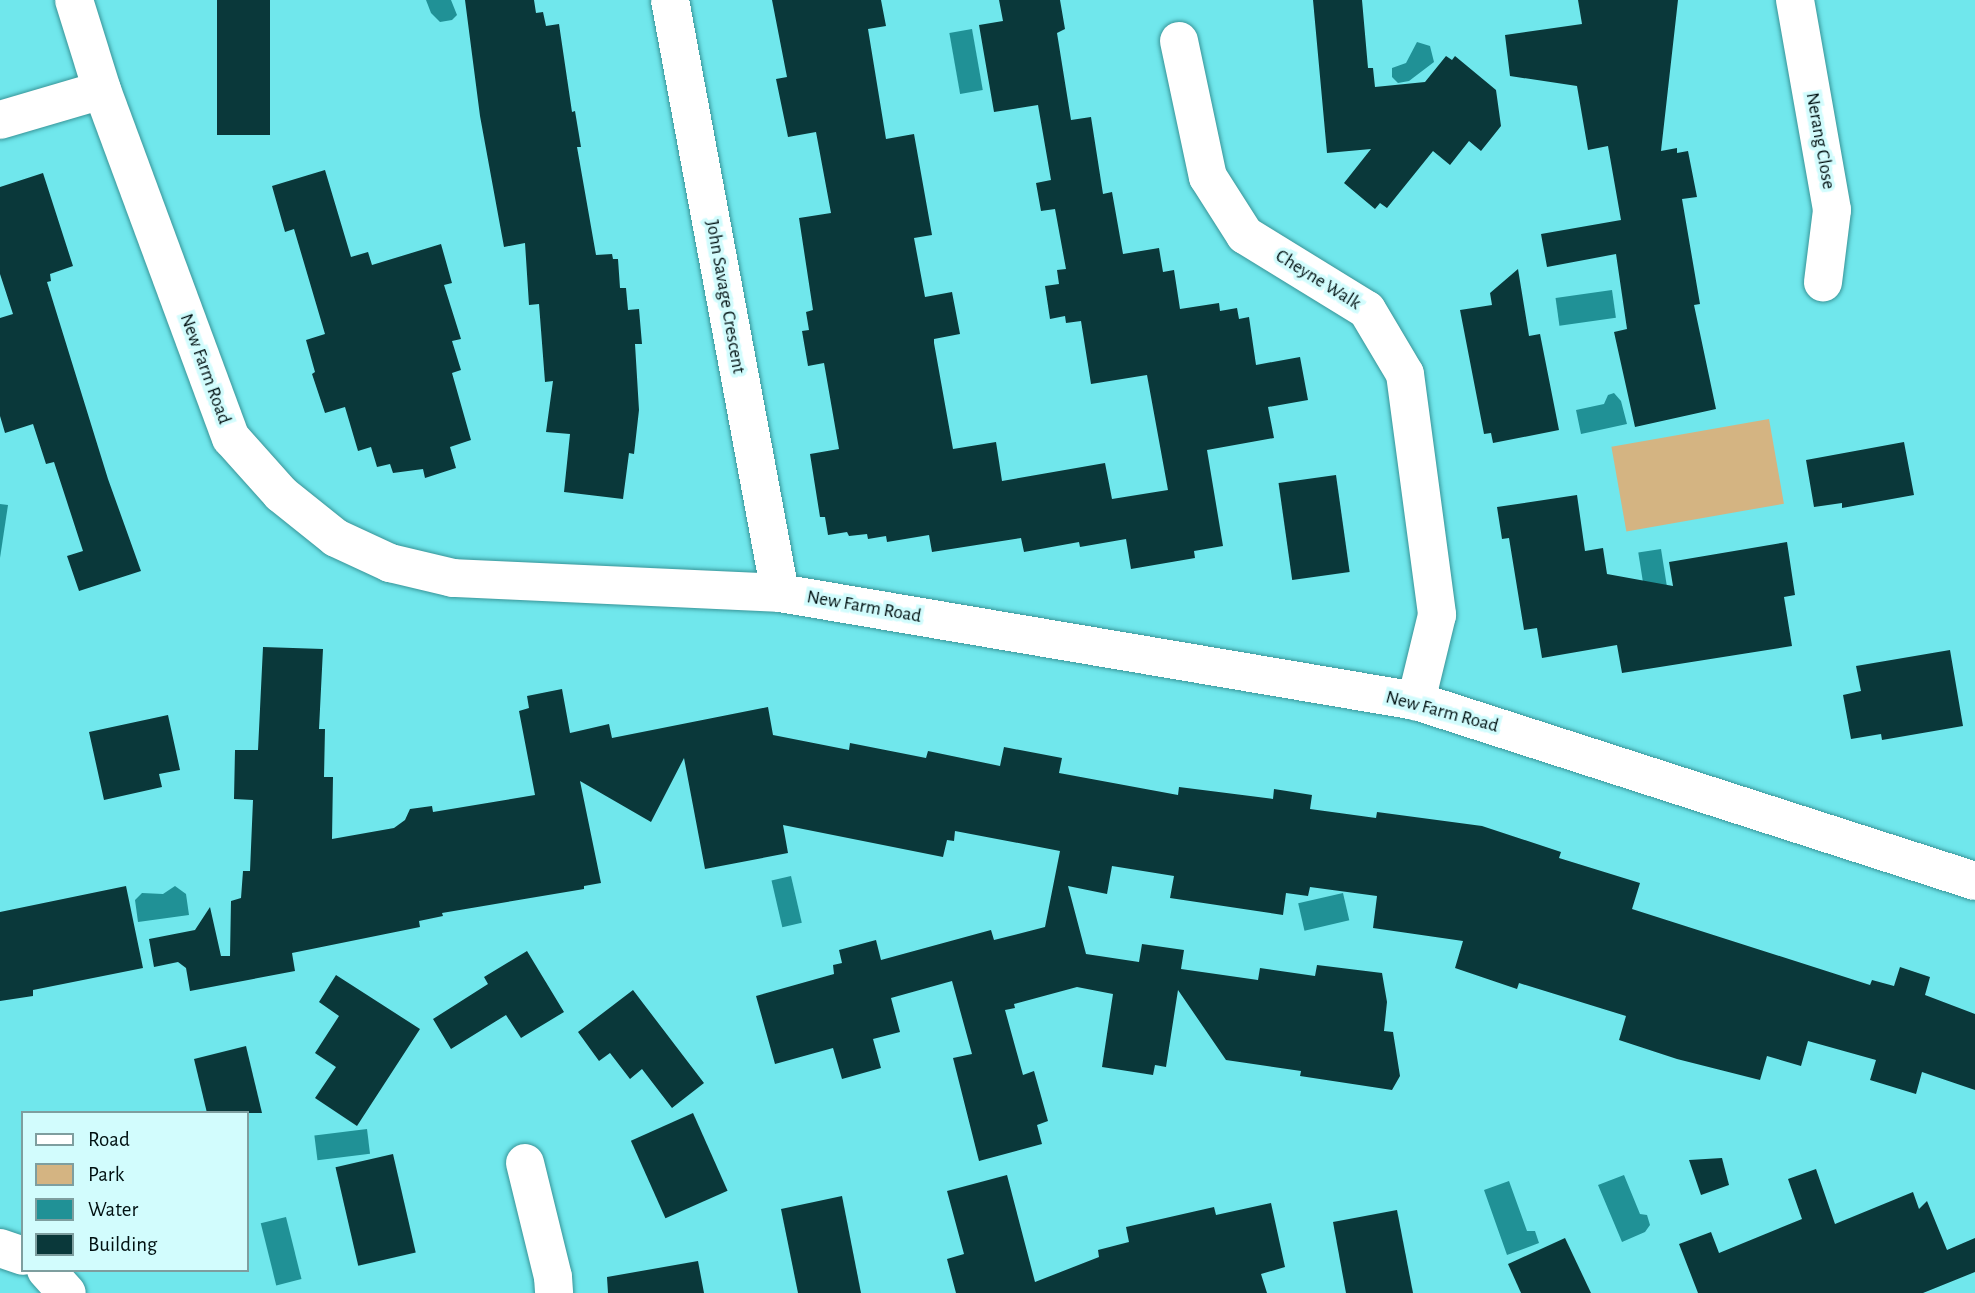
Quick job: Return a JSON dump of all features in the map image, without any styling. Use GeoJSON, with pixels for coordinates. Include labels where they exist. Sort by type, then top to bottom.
{"type":"FeatureCollection","features":[{"type":"Feature","properties":{"kind":"street","name":"New Farm Road"},"geometry":{"type":"LineString","coordinates":[[74,0],[102,90],[231,438],[281,494],[336,538],[390,563],[453,578],[779,593],[1416,701],[1975,881]]}},
{"type":"Feature","properties":{"kind":"street","name":"John Savage Crescent"},"geometry":{"type":"LineString","coordinates":[[670,0],[779,593]]}},
{"type":"Feature","properties":{"kind":"street","name":"Nerang Close"},"geometry":{"type":"LineString","coordinates":[[1795,0],[1832,210],[1823,282]]}},
{"type":"Feature","properties":{"kind":"street","name":"Cheyne Walk"},"geometry":{"type":"LineString","coordinates":[[1179,41],[1208,177],[1245,235],[1367,310],[1405,374],[1437,615],[1416,701]]}},
{"type":"Feature","properties":{"kind":"street"},"geometry":{"type":"LineString","coordinates":[[0,120],[102,90]]}},
{"type":"Feature","properties":{"kind":"street"},"geometry":{"type":"LineString","coordinates":[[525,1163],[553,1277],[554,1293]]}},
{"type":"Feature","properties":{"kind":"street"},"geometry":{"type":"LineString","coordinates":[[0,1248],[21,1255]]}},
{"type":"Feature","properties":{"kind":"street"},"geometry":{"type":"LineString","coordinates":[[48,1272],[67,1293]]}},
{"type":"Feature","properties":{"kind":"green space"},"geometry":{"type":"Polygon","coordinates":[[[1769,419],[1784,504],[1626,531],[1611,447],[1769,419]]]}},
{"type":"Feature","properties":{"kind":"water"},"geometry":{"type":"Polygon","coordinates":[[[426,0],[451,0],[457,15],[452,20],[440,22],[431,13],[426,0]]]}},
{"type":"Feature","properties":{"kind":"water"},"geometry":{"type":"Polygon","coordinates":[[[972,29],[983,90],[960,94],[949,33],[972,29]]]}},
{"type":"Feature","properties":{"kind":"water"},"geometry":{"type":"Polygon","coordinates":[[[1417,42],[1430,46],[1434,62],[1409,81],[1398,83],[1392,77],[1392,68],[1406,63],[1417,42]]]}},
{"type":"Feature","properties":{"kind":"water"},"geometry":{"type":"Polygon","coordinates":[[[1612,290],[1616,318],[1559,326],[1556,298],[1612,290]]]}},
{"type":"Feature","properties":{"kind":"water"},"geometry":{"type":"Polygon","coordinates":[[[1614,393],[1621,401],[1627,424],[1581,434],[1576,410],[1604,404],[1608,395],[1614,393]]]}},
{"type":"Feature","properties":{"kind":"water"},"geometry":{"type":"Polygon","coordinates":[[[0,504],[8,505],[0,558],[0,504]]]}},
{"type":"Feature","properties":{"kind":"water"},"geometry":{"type":"Polygon","coordinates":[[[1661,549],[1672,617],[1649,621],[1638,553],[1661,549]]]}},
{"type":"Feature","properties":{"kind":"water"},"geometry":{"type":"Polygon","coordinates":[[[791,876],[802,923],[782,927],[772,880],[791,876]]]}},
{"type":"Feature","properties":{"kind":"water"},"geometry":{"type":"Polygon","coordinates":[[[175,886],[186,894],[189,915],[138,922],[135,900],[142,893],[163,894],[175,886]]]}},
{"type":"Feature","properties":{"kind":"water"},"geometry":{"type":"Polygon","coordinates":[[[1343,893],[1349,920],[1304,931],[1298,903],[1343,893]]]}},
{"type":"Feature","properties":{"kind":"water"},"geometry":{"type":"Polygon","coordinates":[[[367,1129],[370,1154],[317,1160],[314,1135],[367,1129]]]}},
{"type":"Feature","properties":{"kind":"water"},"geometry":{"type":"Polygon","coordinates":[[[1624,1175],[1640,1214],[1647,1215],[1650,1225],[1645,1232],[1622,1242],[1598,1185],[1624,1175]]]}},
{"type":"Feature","properties":{"kind":"water"},"geometry":{"type":"Polygon","coordinates":[[[1509,1181],[1527,1231],[1535,1231],[1539,1243],[1507,1255],[1484,1190],[1509,1181]]]}},
{"type":"Feature","properties":{"kind":"water"},"geometry":{"type":"Polygon","coordinates":[[[286,1217],[301,1279],[276,1285],[261,1223],[286,1217]]]}},
{"type":"Feature","properties":{"kind":"building"},"geometry":{"type":"Polygon","coordinates":[[[217,0],[270,0],[270,135],[217,135],[217,0]]]}},
{"type":"Feature","properties":{"kind":"building"},"geometry":{"type":"Polygon","coordinates":[[[465,0],[534,0],[536,13],[543,12],[546,26],[559,24],[572,112],[575,111],[581,147],[577,147],[596,255],[612,254],[613,259],[618,259],[620,288],[626,288],[628,310],[639,309],[642,344],[635,344],[639,410],[634,454],[629,453],[623,499],[564,492],[570,434],[546,432],[553,381],[545,382],[539,304],[529,305],[525,243],[504,247],[480,116],[465,0]]]}},
{"type":"Feature","properties":{"kind":"building"},"geometry":{"type":"Polygon","coordinates":[[[772,0],[881,0],[886,26],[868,29],[886,139],[914,134],[932,235],[914,238],[925,297],[952,292],[960,334],[934,339],[953,449],[996,442],[1002,481],[1105,463],[1112,499],[1168,490],[1147,375],[1091,384],[1081,321],[1066,323],[1065,316],[1050,319],[1045,286],[1059,284],[1057,270],[1066,269],[1055,209],[1041,211],[1036,183],[1051,180],[1038,105],[994,112],[979,25],[1003,21],[999,0],[1060,0],[1065,29],[1057,33],[1071,120],[1091,117],[1103,194],[1112,192],[1123,254],[1159,248],[1163,272],[1174,270],[1180,309],[1219,303],[1220,311],[1237,308],[1239,319],[1249,317],[1256,365],[1300,357],[1308,400],[1268,407],[1274,438],[1207,450],[1223,546],[1194,551],[1195,558],[1131,569],[1126,539],[1080,547],[1079,542],[1024,552],[1021,538],[932,552],[929,535],[887,542],[886,536],[868,539],[867,534],[849,536],[847,532],[828,535],[825,517],[820,517],[810,454],[839,449],[824,363],[808,366],[802,331],[809,330],[806,312],[813,310],[799,218],[831,213],[816,132],[788,137],[776,79],[787,77],[772,0]]]}},
{"type":"Feature","properties":{"kind":"building"},"geometry":{"type":"Polygon","coordinates":[[[1313,0],[1362,0],[1368,68],[1373,68],[1375,87],[1425,82],[1446,56],[1452,60],[1455,56],[1496,90],[1501,126],[1481,151],[1469,141],[1450,165],[1433,151],[1387,208],[1380,203],[1375,209],[1344,183],[1371,149],[1327,153],[1313,0]]]}},
{"type":"Feature","properties":{"kind":"building"},"geometry":{"type":"Polygon","coordinates":[[[1578,0],[1678,0],[1661,151],[1677,148],[1677,153],[1688,151],[1697,197],[1682,199],[1700,304],[1694,305],[1716,409],[1635,427],[1614,332],[1627,329],[1616,254],[1547,267],[1541,234],[1621,220],[1608,146],[1588,150],[1577,86],[1510,76],[1505,35],[1582,24],[1578,0]]]}},
{"type":"Feature","properties":{"kind":"building"},"geometry":{"type":"Polygon","coordinates":[[[325,170],[351,257],[368,252],[372,265],[441,244],[452,283],[444,285],[461,339],[452,341],[461,370],[452,373],[471,440],[450,447],[456,468],[425,478],[423,469],[393,473],[390,464],[377,467],[371,447],[358,451],[345,407],[325,413],[312,374],[315,372],[306,340],[325,334],[294,229],[285,232],[272,186],[325,170]]]}},
{"type":"Feature","properties":{"kind":"building"},"geometry":{"type":"Polygon","coordinates":[[[43,173],[73,266],[50,274],[51,281],[47,282],[108,479],[141,571],[79,591],[67,556],[83,551],[54,462],[46,464],[33,424],[5,433],[0,416],[0,318],[13,314],[0,274],[0,187],[43,173]]]}},
{"type":"Feature","properties":{"kind":"building"},"geometry":{"type":"Polygon","coordinates":[[[1518,269],[1529,336],[1540,334],[1559,430],[1493,443],[1491,433],[1484,434],[1460,310],[1492,305],[1490,293],[1518,269]]]}},
{"type":"Feature","properties":{"kind":"building"},"geometry":{"type":"Polygon","coordinates":[[[1904,442],[1914,495],[1842,508],[1842,503],[1814,507],[1806,460],[1904,442]]]}},
{"type":"Feature","properties":{"kind":"building"},"geometry":{"type":"Polygon","coordinates":[[[1336,475],[1350,572],[1292,580],[1279,483],[1336,475]]]}},
{"type":"Feature","properties":{"kind":"building"},"geometry":{"type":"Polygon","coordinates":[[[1577,495],[1585,551],[1603,548],[1607,574],[1673,586],[1669,562],[1787,542],[1795,595],[1784,597],[1792,646],[1622,673],[1617,645],[1542,658],[1537,628],[1524,630],[1509,538],[1502,539],[1497,507],[1577,495]]]}},
{"type":"Feature","properties":{"kind":"building"},"geometry":{"type":"Polygon","coordinates":[[[263,647],[323,649],[319,729],[325,729],[324,777],[333,777],[332,839],[394,828],[405,820],[410,809],[432,806],[433,812],[535,795],[519,711],[529,708],[527,696],[562,689],[570,733],[609,724],[612,738],[768,707],[773,735],[849,750],[850,743],[926,758],[928,751],[1000,766],[1004,747],[1062,758],[1059,773],[1178,795],[1179,787],[1273,799],[1274,789],[1312,795],[1310,809],[1376,818],[1377,812],[1482,826],[1561,852],[1559,858],[1640,883],[1632,909],[1870,985],[1872,980],[1894,986],[1900,967],[1930,977],[1925,995],[1975,1014],[1975,1090],[1922,1072],[1916,1094],[1870,1080],[1876,1060],[1808,1041],[1801,1066],[1767,1056],[1760,1080],[1677,1059],[1619,1040],[1626,1016],[1519,983],[1517,989],[1455,968],[1463,941],[1373,928],[1377,896],[1310,887],[1308,896],[1286,893],[1283,915],[1170,898],[1174,876],[1112,866],[1107,894],[1068,886],[1086,954],[1139,962],[1142,944],[1184,950],[1181,969],[1258,980],[1260,968],[1315,976],[1317,965],[1382,973],[1387,1002],[1384,1031],[1393,1032],[1400,1076],[1392,1090],[1300,1076],[1301,1071],[1226,1060],[1178,990],[1166,1067],[1155,1065],[1153,1075],[1102,1067],[1113,994],[1077,987],[1014,1004],[1015,1008],[1005,1010],[1023,1075],[1034,1071],[1048,1121],[1037,1125],[1042,1144],[979,1161],[953,1058],[972,1054],[952,981],[891,998],[900,1032],[873,1039],[881,1068],[842,1079],[833,1048],[775,1064],[756,996],[834,974],[833,965],[842,963],[839,950],[876,940],[881,960],[991,930],[994,940],[1045,927],[1060,851],[955,831],[954,841],[947,840],[943,857],[783,825],[788,853],[705,869],[684,758],[651,822],[580,781],[601,883],[584,886],[584,889],[442,913],[443,916],[419,921],[420,927],[292,953],[295,971],[190,991],[186,968],[178,962],[154,967],[149,939],[195,930],[210,907],[221,956],[230,956],[231,901],[241,898],[243,871],[250,871],[253,800],[234,799],[235,750],[258,750],[263,647]]]}},
{"type":"Feature","properties":{"kind":"building"},"geometry":{"type":"Polygon","coordinates":[[[1950,650],[1963,726],[1882,740],[1881,734],[1851,739],[1843,695],[1861,691],[1856,666],[1950,650]]]}},
{"type":"Feature","properties":{"kind":"building"},"geometry":{"type":"Polygon","coordinates":[[[168,715],[180,770],[159,774],[162,787],[104,800],[89,732],[168,715]]]}},
{"type":"Feature","properties":{"kind":"building"},"geometry":{"type":"Polygon","coordinates":[[[126,886],[143,968],[33,990],[33,996],[0,1001],[0,912],[126,886]]]}},
{"type":"Feature","properties":{"kind":"building"},"geometry":{"type":"Polygon","coordinates":[[[527,951],[564,1012],[521,1038],[506,1015],[451,1049],[433,1019],[488,984],[484,977],[527,951]]]}},
{"type":"Feature","properties":{"kind":"building"},"geometry":{"type":"Polygon","coordinates":[[[336,975],[420,1029],[357,1126],[315,1098],[336,1067],[315,1053],[339,1016],[319,1002],[336,975]]]}},
{"type":"Feature","properties":{"kind":"building"},"geometry":{"type":"Polygon","coordinates":[[[633,990],[704,1083],[672,1108],[642,1069],[630,1079],[610,1053],[599,1061],[578,1032],[633,990]]]}},
{"type":"Feature","properties":{"kind":"building"},"geometry":{"type":"Polygon","coordinates":[[[246,1046],[262,1113],[207,1111],[194,1059],[246,1046]]]}},
{"type":"Feature","properties":{"kind":"building"},"geometry":{"type":"Polygon","coordinates":[[[693,1113],[728,1191],[665,1218],[631,1141],[693,1113]]]}},
{"type":"Feature","properties":{"kind":"building"},"geometry":{"type":"Polygon","coordinates":[[[393,1154],[416,1252],[358,1266],[336,1167],[393,1154]]]}},
{"type":"Feature","properties":{"kind":"building"},"geometry":{"type":"Polygon","coordinates":[[[1722,1158],[1729,1185],[1701,1195],[1689,1160],[1722,1158]]]}},
{"type":"Feature","properties":{"kind":"building"},"geometry":{"type":"Polygon","coordinates":[[[1816,1169],[1835,1224],[1913,1192],[1919,1209],[1927,1201],[1947,1250],[1975,1238],[1975,1272],[1923,1293],[1698,1293],[1679,1244],[1711,1232],[1719,1253],[1802,1219],[1788,1179],[1816,1169]]]}},
{"type":"Feature","properties":{"kind":"building"},"geometry":{"type":"Polygon","coordinates":[[[1007,1175],[1035,1282],[1099,1257],[1098,1250],[1129,1242],[1126,1227],[1214,1207],[1216,1215],[1271,1203],[1285,1267],[1261,1274],[1267,1293],[956,1293],[947,1259],[964,1254],[947,1191],[1007,1175]]]}},
{"type":"Feature","properties":{"kind":"building"},"geometry":{"type":"Polygon","coordinates":[[[842,1196],[861,1293],[798,1293],[781,1209],[842,1196]]]}},
{"type":"Feature","properties":{"kind":"building"},"geometry":{"type":"Polygon","coordinates":[[[1397,1210],[1413,1293],[1346,1293],[1333,1222],[1397,1210]]]}},
{"type":"Feature","properties":{"kind":"building"},"geometry":{"type":"Polygon","coordinates":[[[1565,1238],[1591,1293],[1521,1293],[1508,1264],[1565,1238]]]}},
{"type":"Feature","properties":{"kind":"building"},"geometry":{"type":"Polygon","coordinates":[[[698,1261],[704,1293],[608,1293],[607,1277],[698,1261]]]}}]}
